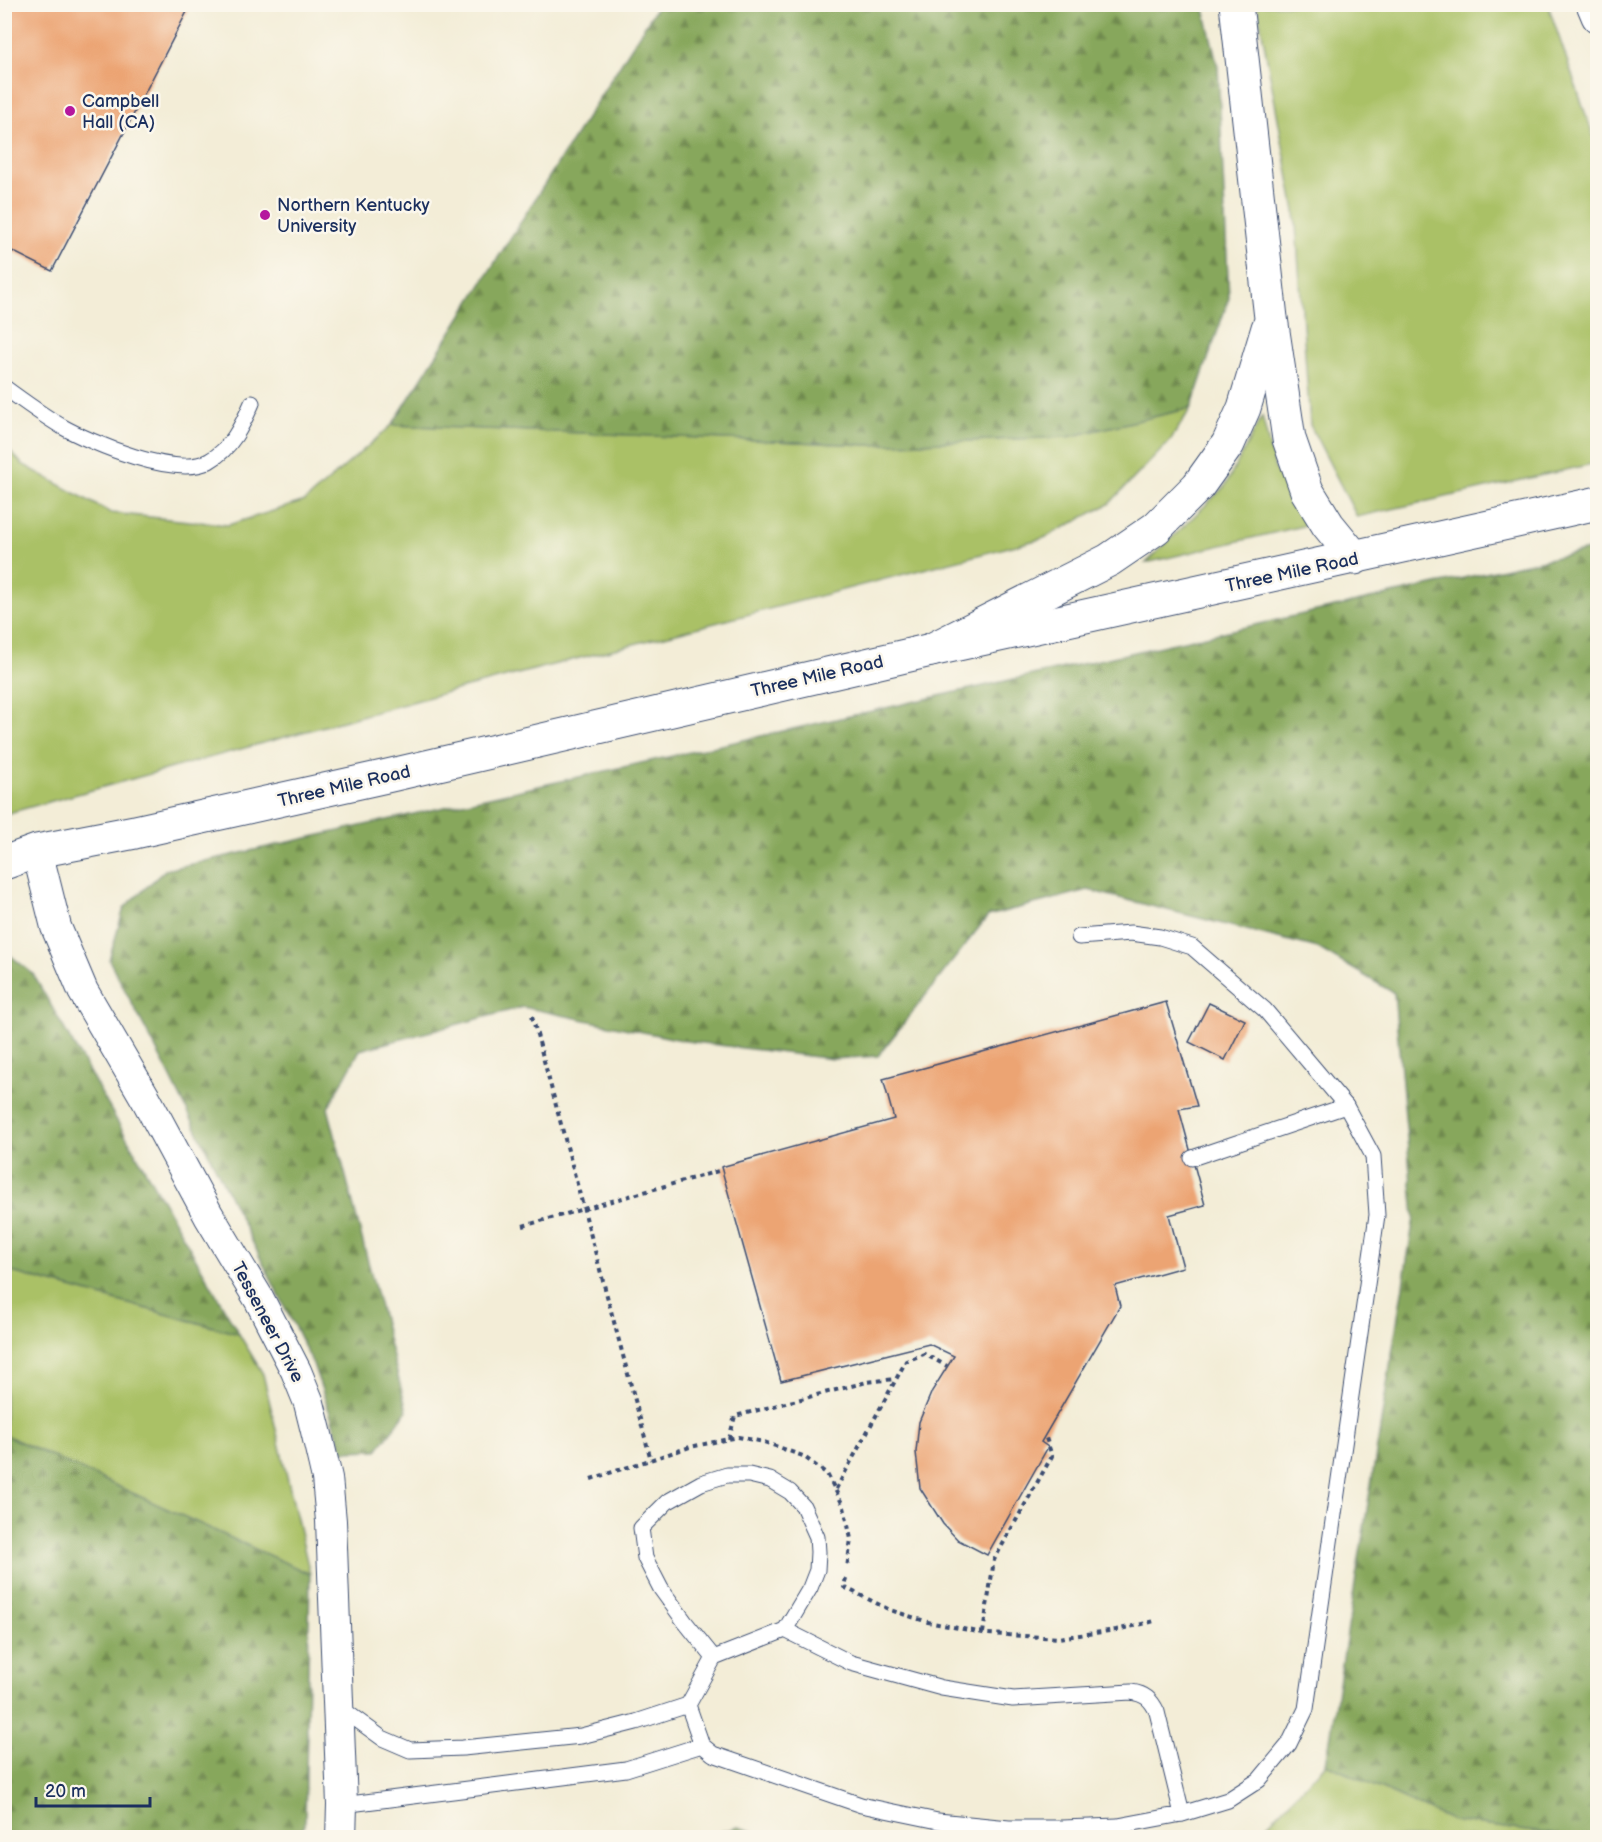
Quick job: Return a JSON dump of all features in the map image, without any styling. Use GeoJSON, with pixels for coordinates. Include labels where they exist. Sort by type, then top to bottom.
{"type":"FeatureCollection","features":[{"type":"Feature","properties":{"kind":"main road"},"geometry":{"type":"LineString","coordinates":[[1236,4],[1271,318],[1288,439],[1307,491],[1328,525],[1355,558]]}},
{"type":"Feature","properties":{"kind":"main road"},"geometry":{"type":"LineString","coordinates":[[1593,4],[1598,16]]}},
{"type":"Feature","properties":{"kind":"main road"},"geometry":{"type":"LineString","coordinates":[[932,650],[1109,560],[1156,528],[1198,486],[1228,444],[1244,408],[1271,318]]}},
{"type":"Feature","properties":{"kind":"main road","name":"Three Mile Road"},"geometry":{"type":"LineString","coordinates":[[4,851],[37,850],[135,832],[932,650],[1598,503]]}},
{"type":"Feature","properties":{"kind":"main road","name":"Three Mile Road"},"geometry":{"type":"LineString","coordinates":[[4,863],[37,850]]}},
{"type":"Feature","properties":{"kind":"street","name":"Tesseneer Drive"},"geometry":{"type":"LineString","coordinates":[[37,850],[56,927],[83,991],[146,1099],[209,1216],[259,1299],[296,1371],[309,1403],[327,1478],[331,1521],[337,1626],[341,1838]]}},
{"type":"Feature","properties":{"kind":"lane"},"geometry":{"type":"LineString","coordinates":[[4,387],[62,427],[93,441],[154,463],[181,466],[207,462],[224,450],[242,428],[252,403]]}},
{"type":"Feature","properties":{"kind":"lane"},"geometry":{"type":"LineString","coordinates":[[688,1705],[702,1746],[713,1754],[861,1805],[938,1821],[1009,1827],[1118,1826],[1182,1814],[1228,1800],[1259,1780],[1289,1744],[1306,1709],[1377,1215],[1373,1156],[1346,1106],[1265,1010],[1192,947],[1160,937],[1131,933],[1079,937]]}},
{"type":"Feature","properties":{"kind":"lane"},"geometry":{"type":"LineString","coordinates":[[1192,1158],[1346,1106]]}},
{"type":"Feature","properties":{"kind":"lane"},"geometry":{"type":"LineString","coordinates":[[338,1707],[382,1738],[410,1750],[463,1748],[581,1736],[636,1722],[688,1705],[714,1658],[785,1630],[810,1588],[817,1570],[817,1537],[803,1506],[790,1492],[770,1480],[749,1475],[727,1475],[701,1483],[667,1502],[641,1528],[645,1558],[661,1589],[714,1658]]}},
{"type":"Feature","properties":{"kind":"lane"},"geometry":{"type":"LineString","coordinates":[[785,1630],[851,1663],[942,1688],[1013,1699],[1131,1692],[1142,1694],[1152,1702],[1157,1712],[1182,1814]]}},
{"type":"Feature","properties":{"kind":"lane"},"geometry":{"type":"LineString","coordinates":[[342,1805],[626,1769],[702,1746]]}},
{"type":"Feature","properties":{"kind":"path"},"geometry":{"type":"LineString","coordinates":[[532,1016],[651,1460]]}},
{"type":"Feature","properties":{"kind":"path"},"geometry":{"type":"LineString","coordinates":[[523,1226],[722,1170]]}},
{"type":"Feature","properties":{"kind":"path"},"geometry":{"type":"LineString","coordinates":[[835,1490],[906,1361],[924,1354],[947,1366]]}},
{"type":"Feature","properties":{"kind":"path"},"geometry":{"type":"LineString","coordinates":[[729,1439],[735,1416],[867,1382],[896,1379]]}},
{"type":"Feature","properties":{"kind":"path"},"geometry":{"type":"LineString","coordinates":[[983,1633],[994,1560],[1052,1456],[1045,1435]]}},
{"type":"Feature","properties":{"kind":"path"},"geometry":{"type":"LineString","coordinates":[[591,1479],[690,1447],[738,1437],[764,1442],[803,1456],[827,1474],[844,1507],[851,1539],[844,1587],[890,1610],[928,1622],[983,1633],[1058,1638],[1116,1630],[1155,1621]]}},
{"type":"Feature","properties":{"kind":"green space"},"geometry":{"type":"Polygon","coordinates":[[[658,5],[1203,5],[1218,67],[1229,298],[1191,408],[1068,437],[869,445],[392,425],[658,5]]]}},
{"type":"Feature","properties":{"kind":"green space"},"geometry":{"type":"Polygon","coordinates":[[[1257,5],[1548,5],[1597,147],[1597,463],[1357,517],[1310,425],[1295,211],[1257,5]]]}},
{"type":"Feature","properties":{"kind":"green space"},"geometry":{"type":"Polygon","coordinates":[[[1191,408],[1170,441],[1109,504],[1044,538],[448,692],[5,814],[5,445],[22,464],[111,513],[228,525],[305,501],[392,425],[869,445],[1068,437],[1191,408]]]}},
{"type":"Feature","properties":{"kind":"green space"},"geometry":{"type":"Polygon","coordinates":[[[1262,416],[1275,469],[1307,525],[1146,563],[1225,486],[1262,416]]]}},
{"type":"Feature","properties":{"kind":"green space"},"geometry":{"type":"Polygon","coordinates":[[[1597,548],[1597,1837],[1573,1837],[1453,1821],[1326,1764],[1414,1217],[1394,993],[1318,948],[1088,890],[988,916],[878,1056],[833,1059],[686,1041],[523,1007],[360,1050],[328,1108],[407,1411],[377,1450],[343,1451],[313,1364],[166,1068],[109,960],[124,908],[165,870],[1597,548]]]}},
{"type":"Feature","properties":{"kind":"green space"},"geometry":{"type":"Polygon","coordinates":[[[5,951],[33,974],[239,1334],[5,1270],[5,951]]]}},
{"type":"Feature","properties":{"kind":"green space"},"geometry":{"type":"Polygon","coordinates":[[[4,1270],[239,1334],[263,1374],[310,1574],[5,1435],[4,1270]]]}},
{"type":"Feature","properties":{"kind":"green space"},"geometry":{"type":"Polygon","coordinates":[[[5,1435],[310,1574],[305,1824],[297,1837],[5,1837],[5,1435]]]}},
{"type":"Feature","properties":{"kind":"green space"},"geometry":{"type":"Polygon","coordinates":[[[1326,1764],[1453,1821],[1573,1837],[1254,1838],[1326,1764]]]}},
{"type":"Feature","properties":{"kind":"green space"},"geometry":{"type":"Polygon","coordinates":[[[738,1827],[770,1837],[704,1837],[738,1827]]]}},
{"type":"Feature","properties":{"kind":"building","name":"Campbell Hall (CA)"},"geometry":{"type":"Polygon","coordinates":[[[4,4],[191,4],[52,271],[4,247],[4,169],[7,164],[4,163],[4,60],[8,53],[4,51],[4,4]]]}},
{"type":"Feature","properties":{"kind":"building"},"geometry":{"type":"Polygon","coordinates":[[[1166,1002],[1197,1106],[1179,1109],[1205,1205],[1169,1215],[1183,1267],[1115,1286],[1120,1306],[1041,1442],[1048,1447],[987,1555],[958,1540],[943,1524],[920,1488],[916,1452],[919,1422],[932,1391],[954,1356],[929,1344],[781,1381],[721,1167],[894,1119],[883,1079],[1166,1002]]]}},
{"type":"Feature","properties":{"kind":"building"},"geometry":{"type":"Polygon","coordinates":[[[1209,1003],[1245,1020],[1225,1060],[1189,1042],[1209,1003]]]}},
{"type":"Feature","properties":{"kind":"place","name":"Campbell Hall (CA)"},"geometry":{"type":"Point","coordinates":[70,111]}},
{"type":"Feature","properties":{"kind":"place","name":"Northern Kentucky University"},"geometry":{"type":"Point","coordinates":[265,215]}}]}
